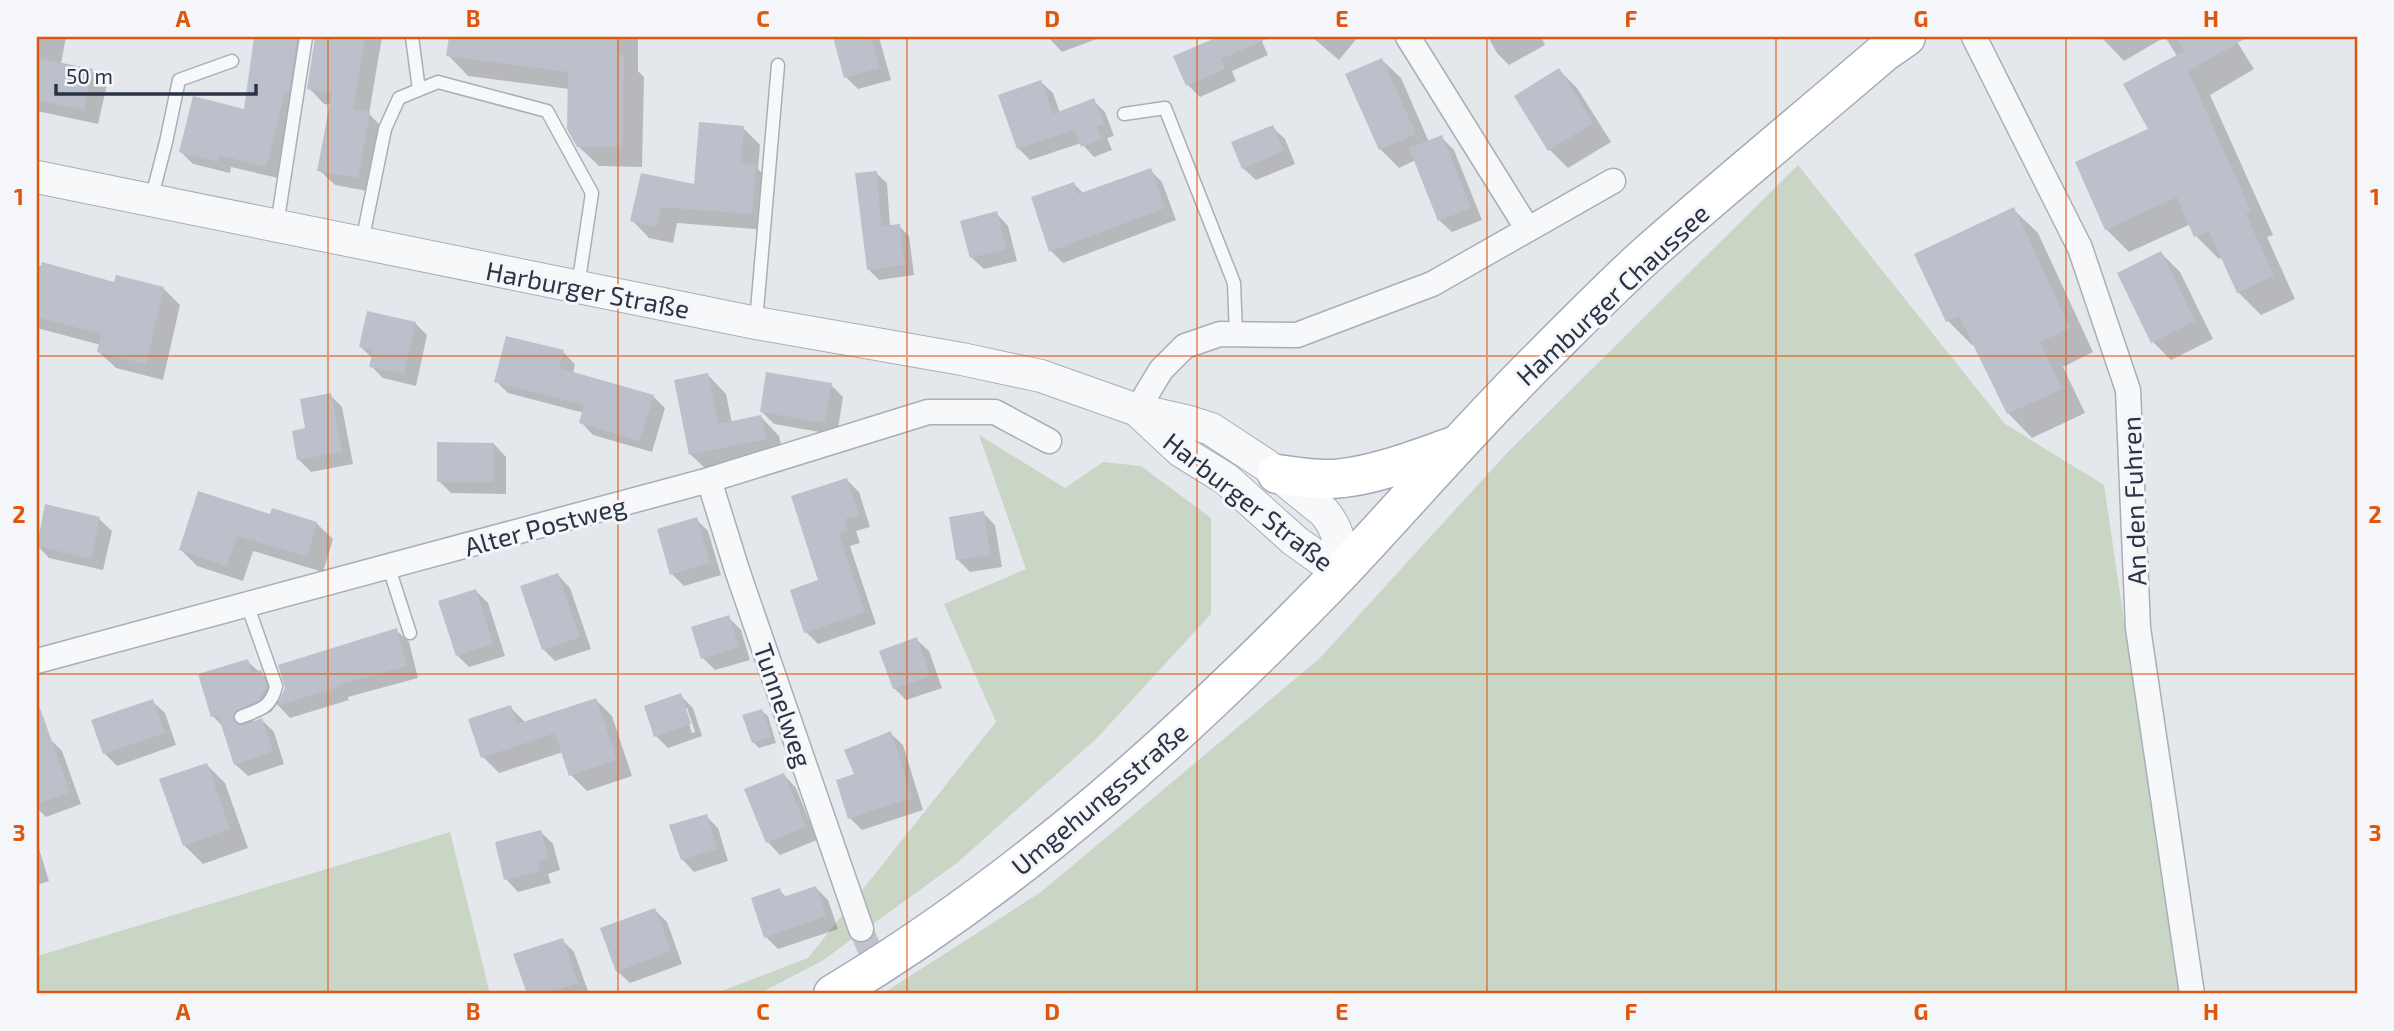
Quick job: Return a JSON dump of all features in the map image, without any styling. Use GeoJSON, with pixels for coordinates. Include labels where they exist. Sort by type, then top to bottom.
{"type":"FeatureCollection","features":[{"type":"Feature","properties":{"kind":"main road","name":"Hamburger Chaussee"},"geometry":{"type":"LineString","coordinates":[[1340,573],[1542,358],[1649,253],[1883,52],[1906,37]]}},
{"type":"Feature","properties":{"kind":"main road"},"geometry":{"type":"LineString","coordinates":[[1277,474],[1343,478],[1404,463],[1459,444]]}},
{"type":"Feature","properties":{"kind":"main road","name":"Umgehungsstraße"},"geometry":{"type":"LineString","coordinates":[[833,994],[955,915],[1110,792],[1197,716],[1340,573]]}},
{"type":"Feature","properties":{"kind":"street"},"geometry":{"type":"LineString","coordinates":[[1408,37],[1527,228]]}},
{"type":"Feature","properties":{"kind":"street","name":"An den Fuhren"},"geometry":{"type":"LineString","coordinates":[[1974,37],[2080,248],[2128,390],[2138,628],[2192,994]]}},
{"type":"Feature","properties":{"kind":"street","name":"Harburger Straße"},"geometry":{"type":"LineString","coordinates":[[37,177],[756,323],[962,359],[1041,376],[1137,410],[1211,429],[1277,474],[1324,512],[1332,521],[1341,551],[1340,573]]}},
{"type":"Feature","properties":{"kind":"street"},"geometry":{"type":"LineString","coordinates":[[1137,410],[1161,370],[1185,346],[1220,334],[1297,335],[1432,284],[1613,181]]}},
{"type":"Feature","properties":{"kind":"street","name":"Harburger Straße"},"geometry":{"type":"LineString","coordinates":[[1137,410],[1181,451],[1226,479],[1295,541],[1340,573]]}},
{"type":"Feature","properties":{"kind":"street","name":"Alter Postweg"},"geometry":{"type":"LineString","coordinates":[[37,661],[709,480],[929,412],[995,412],[1049,441]]}},
{"type":"Feature","properties":{"kind":"street","name":"Tunnelweg"},"geometry":{"type":"LineString","coordinates":[[709,480],[738,573],[861,929]]}},
{"type":"Feature","properties":{"kind":"lane"},"geometry":{"type":"LineString","coordinates":[[276,226],[306,37]]}},
{"type":"Feature","properties":{"kind":"lane"},"geometry":{"type":"LineString","coordinates":[[412,37],[419,90]]}},
{"type":"Feature","properties":{"kind":"lane"},"geometry":{"type":"LineString","coordinates":[[151,200],[178,80],[232,61]]}},
{"type":"Feature","properties":{"kind":"lane"},"geometry":{"type":"LineString","coordinates":[[756,323],[778,65]]}},
{"type":"Feature","properties":{"kind":"lane"},"geometry":{"type":"LineString","coordinates":[[362,243],[385,129],[399,98],[438,82],[547,111],[592,193],[578,287]]}},
{"type":"Feature","properties":{"kind":"lane"},"geometry":{"type":"LineString","coordinates":[[1124,114],[1165,108],[1234,283],[1236,335]]}},
{"type":"Feature","properties":{"kind":"lane"},"geometry":{"type":"LineString","coordinates":[[389,568],[410,633]]}},
{"type":"Feature","properties":{"kind":"lane"},"geometry":{"type":"LineString","coordinates":[[241,717],[266,707],[274,697],[276,686],[247,604]]}},
{"type":"Feature","properties":{"kind":"green space"},"geometry":{"type":"Polygon","coordinates":[[[1798,165],[2005,424],[2104,485],[2179,994],[882,994],[1041,892],[1319,659],[1505,455],[1798,165]]]}},
{"type":"Feature","properties":{"kind":"green space"},"geometry":{"type":"Polygon","coordinates":[[[979,435],[1065,488],[1103,462],[1141,466],[1211,518],[1211,614],[1097,738],[957,863],[822,961],[758,994],[714,994],[808,958],[996,722],[944,604],[1026,569],[979,435]]]}},
{"type":"Feature","properties":{"kind":"green space"},"geometry":{"type":"Polygon","coordinates":[[[450,832],[490,994],[37,994],[37,956],[450,832]]]}},
{"type":"Feature","properties":{"kind":"building"},"geometry":{"type":"Polygon","coordinates":[[[254,37],[297,37],[289,92],[285,91],[266,167],[219,155],[218,162],[179,152],[193,96],[244,109],[254,37]]]}},
{"type":"Feature","properties":{"kind":"building"},"geometry":{"type":"Polygon","coordinates":[[[315,37],[365,37],[353,109],[370,112],[358,178],[317,171],[332,93],[307,89],[315,37]]]}},
{"type":"Feature","properties":{"kind":"building"},"geometry":{"type":"Polygon","coordinates":[[[449,37],[619,37],[618,55],[624,55],[622,147],[577,147],[567,129],[568,72],[446,56],[449,37]]]}},
{"type":"Feature","properties":{"kind":"building"},"geometry":{"type":"Polygon","coordinates":[[[833,37],[871,37],[879,68],[844,78],[833,37]]]}},
{"type":"Feature","properties":{"kind":"building"},"geometry":{"type":"Polygon","coordinates":[[[1218,37],[1271,37],[1221,59],[1225,69],[1186,86],[1173,56],[1218,37]]]}},
{"type":"Feature","properties":{"kind":"building"},"geometry":{"type":"Polygon","coordinates":[[[2175,37],[2248,37],[2188,71],[2251,211],[2246,214],[2274,276],[2237,293],[2209,231],[2194,237],[2177,197],[2105,230],[2075,162],[2148,129],[2123,84],[2184,51],[2175,37]]]}},
{"type":"Feature","properties":{"kind":"building"},"geometry":{"type":"Polygon","coordinates":[[[37,58],[93,69],[84,110],[37,100],[37,58]]]}},
{"type":"Feature","properties":{"kind":"building"},"geometry":{"type":"Polygon","coordinates":[[[1382,58],[1416,134],[1379,150],[1345,74],[1382,58]]]}},
{"type":"Feature","properties":{"kind":"building"},"geometry":{"type":"Polygon","coordinates":[[[1559,68],[1593,123],[1548,151],[1514,96],[1559,68]]]}},
{"type":"Feature","properties":{"kind":"building"},"geometry":{"type":"Polygon","coordinates":[[[1041,80],[1053,114],[1094,98],[1104,124],[1097,126],[1102,139],[1081,147],[1074,130],[1017,149],[998,95],[1041,80]]]}},
{"type":"Feature","properties":{"kind":"building"},"geometry":{"type":"Polygon","coordinates":[[[699,122],[744,126],[741,163],[756,164],[752,214],[661,207],[656,227],[630,221],[641,173],[694,184],[699,122]]]}},
{"type":"Feature","properties":{"kind":"building"},"geometry":{"type":"Polygon","coordinates":[[[1273,125],[1284,151],[1242,169],[1231,142],[1273,125]]]}},
{"type":"Feature","properties":{"kind":"building"},"geometry":{"type":"Polygon","coordinates":[[[1442,135],[1471,208],[1438,221],[1409,148],[1442,135]]]}},
{"type":"Feature","properties":{"kind":"building"},"geometry":{"type":"Polygon","coordinates":[[[1151,168],[1165,208],[1049,252],[1031,197],[1074,182],[1078,194],[1151,168]]]}},
{"type":"Feature","properties":{"kind":"building"},"geometry":{"type":"Polygon","coordinates":[[[877,171],[881,226],[900,224],[905,265],[867,270],[855,173],[877,171]]]}},
{"type":"Feature","properties":{"kind":"building"},"geometry":{"type":"Polygon","coordinates":[[[2014,207],[2070,328],[2040,342],[2062,389],[2007,414],[1959,316],[1946,322],[1914,254],[2014,207]]]}},
{"type":"Feature","properties":{"kind":"building"},"geometry":{"type":"Polygon","coordinates":[[[997,211],[1006,249],[970,258],[960,221],[997,211]]]}},
{"type":"Feature","properties":{"kind":"building"},"geometry":{"type":"Polygon","coordinates":[[[2161,251],[2195,321],[2151,343],[2117,273],[2161,251]]]}},
{"type":"Feature","properties":{"kind":"building"},"geometry":{"type":"Polygon","coordinates":[[[42,262],[114,282],[116,275],[164,287],[146,364],[97,352],[101,334],[37,317],[37,281],[42,262]]]}},
{"type":"Feature","properties":{"kind":"building"},"geometry":{"type":"Polygon","coordinates":[[[367,311],[416,322],[404,374],[369,367],[373,350],[359,347],[367,311]]]}},
{"type":"Feature","properties":{"kind":"building"},"geometry":{"type":"Polygon","coordinates":[[[506,336],[564,350],[559,368],[654,395],[640,441],[579,423],[584,405],[494,382],[506,336]]]}},
{"type":"Feature","properties":{"kind":"building"},"geometry":{"type":"Polygon","coordinates":[[[766,372],[832,383],[825,423],[760,412],[766,372]]]}},
{"type":"Feature","properties":{"kind":"building"},"geometry":{"type":"Polygon","coordinates":[[[708,373],[718,424],[761,415],[766,439],[689,455],[674,380],[708,373]]]}},
{"type":"Feature","properties":{"kind":"building"},"geometry":{"type":"Polygon","coordinates":[[[331,393],[342,452],[297,460],[292,431],[305,428],[300,399],[331,393]]]}},
{"type":"Feature","properties":{"kind":"building"},"geometry":{"type":"Polygon","coordinates":[[[437,442],[494,443],[494,482],[437,482],[437,442]]]}},
{"type":"Feature","properties":{"kind":"building"},"geometry":{"type":"Polygon","coordinates":[[[847,478],[859,515],[845,519],[848,531],[839,534],[865,612],[804,633],[790,590],[818,580],[791,496],[847,478]]]}},
{"type":"Feature","properties":{"kind":"building"},"geometry":{"type":"Polygon","coordinates":[[[198,491],[270,514],[272,508],[317,522],[307,557],[237,536],[227,566],[179,550],[198,491]]]}},
{"type":"Feature","properties":{"kind":"building"},"geometry":{"type":"Polygon","coordinates":[[[45,504],[100,517],[91,559],[37,546],[45,504]]]}},
{"type":"Feature","properties":{"kind":"building"},"geometry":{"type":"Polygon","coordinates":[[[984,511],[990,555],[956,560],[949,517],[984,511]]]}},
{"type":"Feature","properties":{"kind":"building"},"geometry":{"type":"Polygon","coordinates":[[[697,517],[710,563],[670,575],[657,529],[697,517]]]}},
{"type":"Feature","properties":{"kind":"building"},"geometry":{"type":"Polygon","coordinates":[[[558,573],[580,637],[542,650],[520,586],[558,573]]]}},
{"type":"Feature","properties":{"kind":"building"},"geometry":{"type":"Polygon","coordinates":[[[476,589],[493,644],[456,656],[438,601],[476,589]]]}},
{"type":"Feature","properties":{"kind":"building"},"geometry":{"type":"Polygon","coordinates":[[[729,615],[739,647],[701,659],[691,627],[729,615]]]}},
{"type":"Feature","properties":{"kind":"building"},"geometry":{"type":"Polygon","coordinates":[[[397,628],[407,666],[337,685],[338,687],[277,706],[285,688],[278,665],[397,628]]]}},
{"type":"Feature","properties":{"kind":"building"},"geometry":{"type":"Polygon","coordinates":[[[917,637],[930,676],[893,689],[879,651],[917,637]]]}},
{"type":"Feature","properties":{"kind":"building"},"geometry":{"type":"Polygon","coordinates":[[[248,659],[252,673],[261,670],[267,686],[259,700],[235,711],[233,719],[240,726],[262,718],[273,752],[234,765],[218,715],[211,717],[198,674],[248,659]]]}},
{"type":"Feature","properties":{"kind":"building"},"geometry":{"type":"Polygon","coordinates":[[[681,693],[691,724],[654,737],[644,706],[681,693]]]}},
{"type":"Feature","properties":{"kind":"building"},"geometry":{"type":"Polygon","coordinates":[[[596,698],[617,760],[569,776],[555,733],[481,758],[468,719],[511,705],[517,724],[596,698]]]}},
{"type":"Feature","properties":{"kind":"building"},"geometry":{"type":"Polygon","coordinates":[[[153,699],[165,733],[103,754],[91,720],[153,699]]]}},
{"type":"Feature","properties":{"kind":"building"},"geometry":{"type":"Polygon","coordinates":[[[40,708],[70,792],[37,804],[37,709],[40,708]]]}},
{"type":"Feature","properties":{"kind":"building"},"geometry":{"type":"Polygon","coordinates":[[[762,709],[771,737],[752,743],[742,715],[762,709]]]}},
{"type":"Feature","properties":{"kind":"building"},"geometry":{"type":"Polygon","coordinates":[[[891,731],[912,798],[848,819],[836,780],[854,774],[844,750],[891,731]]]}},
{"type":"Feature","properties":{"kind":"building"},"geometry":{"type":"Polygon","coordinates":[[[207,763],[230,829],[183,846],[159,779],[207,763]]]}},
{"type":"Feature","properties":{"kind":"building"},"geometry":{"type":"Polygon","coordinates":[[[784,773],[806,827],[766,843],[744,789],[784,773]]]}},
{"type":"Feature","properties":{"kind":"building"},"geometry":{"type":"Polygon","coordinates":[[[707,814],[717,849],[681,860],[669,825],[707,814]]]}},
{"type":"Feature","properties":{"kind":"building"},"geometry":{"type":"Polygon","coordinates":[[[541,830],[549,858],[537,862],[540,871],[504,880],[495,842],[541,830]]]}},
{"type":"Feature","properties":{"kind":"building"},"geometry":{"type":"Polygon","coordinates":[[[816,886],[826,916],[764,938],[751,898],[780,888],[783,897],[816,886]]]}},
{"type":"Feature","properties":{"kind":"building"},"geometry":{"type":"Polygon","coordinates":[[[655,908],[671,951],[616,972],[600,928],[655,908]]]}},
{"type":"Feature","properties":{"kind":"building"},"geometry":{"type":"Polygon","coordinates":[[[563,938],[578,983],[546,994],[527,994],[513,954],[563,938]]]}},
{"type":"Feature","properties":{"kind":"tunnel"},"geometry":{"type":"LineString","coordinates":[[861,929],[888,994]]}}]}
